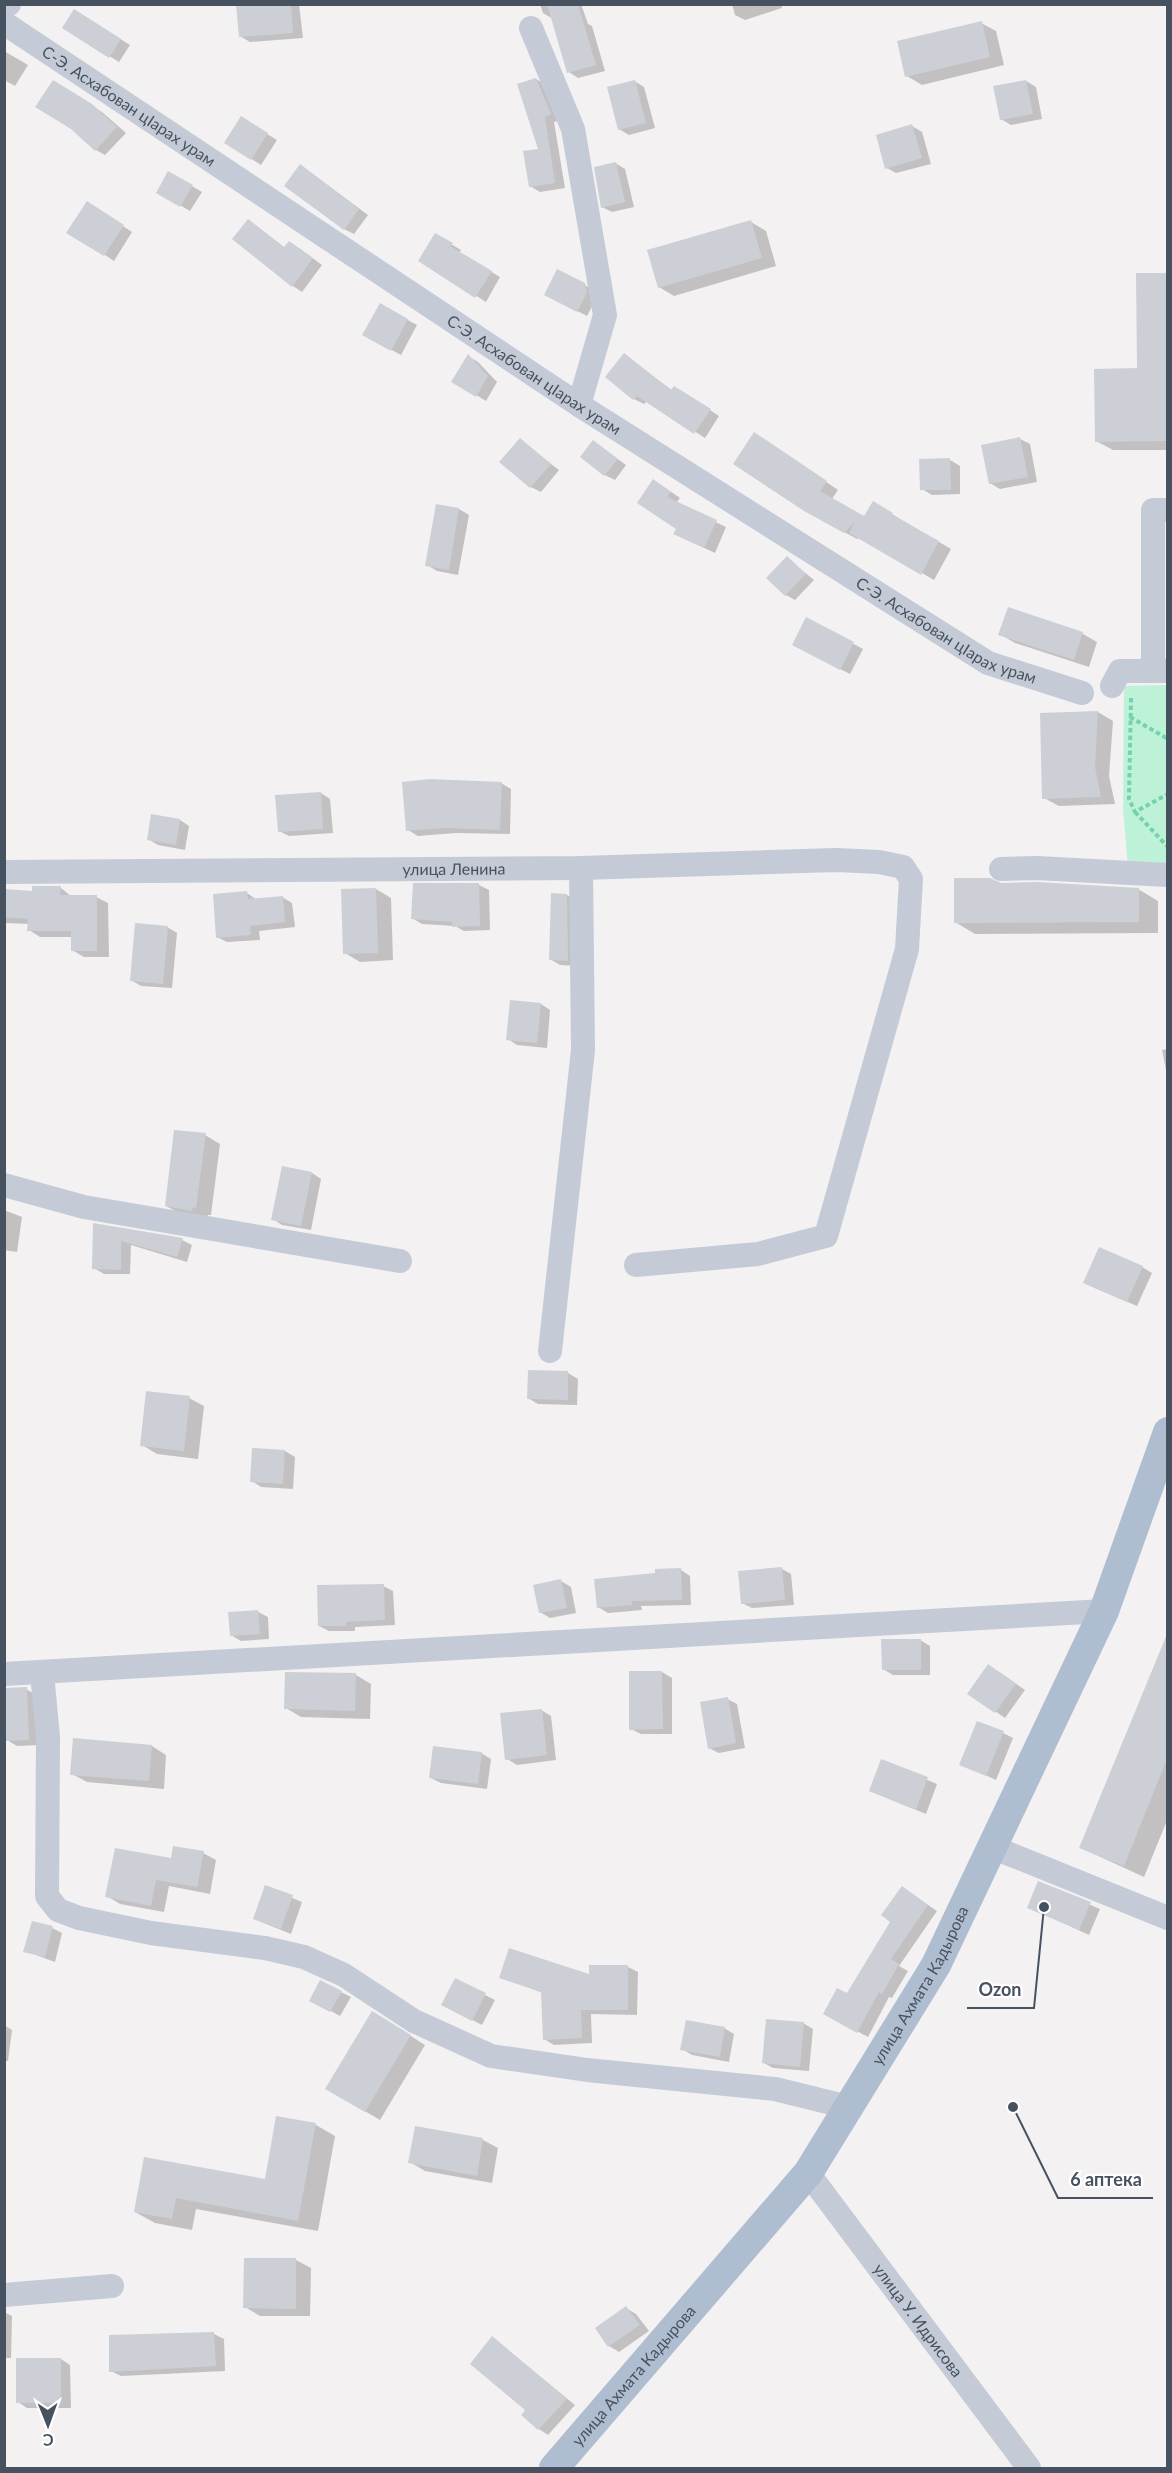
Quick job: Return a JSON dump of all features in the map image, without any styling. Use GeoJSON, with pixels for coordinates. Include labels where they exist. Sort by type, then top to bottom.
{"type":"FeatureCollection","features":[{"type":"Feature","properties":{"kind":"main road","name":"улица Ахмата Кадырова"},"geometry":{"type":"LineString","coordinates":[[554,2469],[808,2173],[936,1965],[1104,1611],[1167,1432]]}},
{"type":"Feature","properties":{"kind":"street"},"geometry":{"type":"LineString","coordinates":[[4,5],[9,4]]}},
{"type":"Feature","properties":{"kind":"street","name":"С-Э. Асхабован цIарах урам"},"geometry":{"type":"LineString","coordinates":[[4,23],[579,405],[988,663],[1082,693]]}},
{"type":"Feature","properties":{"kind":"street"},"geometry":{"type":"LineString","coordinates":[[531,28],[573,129],[605,315],[579,405]]}},
{"type":"Feature","properties":{"kind":"street"},"geometry":{"type":"LineString","coordinates":[[1122,687],[1120,670],[1160,671],[1153,510],[1167,510]]}},
{"type":"Feature","properties":{"kind":"street","name":"улица Ленина"},"geometry":{"type":"LineString","coordinates":[[4,872],[581,868],[836,860],[879,862],[903,867],[911,879],[907,949],[826,1236],[758,1254],[636,1265]]}},
{"type":"Feature","properties":{"kind":"street"},"geometry":{"type":"LineString","coordinates":[[550,1351],[583,1050],[581,868]]}},
{"type":"Feature","properties":{"kind":"street"},"geometry":{"type":"LineString","coordinates":[[1000,869],[1037,868],[1167,875]]}},
{"type":"Feature","properties":{"kind":"street"},"geometry":{"type":"LineString","coordinates":[[4,1185],[84,1206],[400,1261]]}},
{"type":"Feature","properties":{"kind":"street"},"geometry":{"type":"LineString","coordinates":[[4,1674],[1104,1611]]}},
{"type":"Feature","properties":{"kind":"street"},"geometry":{"type":"LineString","coordinates":[[42,1673],[48,1737],[47,1896],[58,1910],[79,1918],[151,1933],[265,1947],[304,1957],[344,1975],[414,2021],[490,2056],[587,2070],[775,2090],[848,2107]]}},
{"type":"Feature","properties":{"kind":"street"},"geometry":{"type":"LineString","coordinates":[[992,1847],[1167,1918]]}},
{"type":"Feature","properties":{"kind":"street","name":"улица У. Идрисова"},"geometry":{"type":"LineString","coordinates":[[808,2173],[1029,2469]]}},
{"type":"Feature","properties":{"kind":"street"},"geometry":{"type":"LineString","coordinates":[[4,2295],[112,2286]]}},
{"type":"Feature","properties":{"kind":"path"},"geometry":{"type":"LineString","coordinates":[[1122,687],[1130,717],[1128,799],[1134,812],[1167,847]]}},
{"type":"Feature","properties":{"kind":"path"},"geometry":{"type":"LineString","coordinates":[[1130,717],[1167,740]]}},
{"type":"Feature","properties":{"kind":"path"},"geometry":{"type":"LineString","coordinates":[[1134,812],[1167,794]]}},
{"type":"Feature","properties":{"kind":"green space"},"geometry":{"type":"Polygon","coordinates":[[[1167,685],[1167,867],[1128,867],[1123,809],[1124,686],[1167,685]]]}},
{"type":"Feature","properties":{"kind":"building"},"geometry":{"type":"Polygon","coordinates":[[[236,4],[291,4],[293,33],[239,37],[236,4]]]}},
{"type":"Feature","properties":{"kind":"building"},"geometry":{"type":"Polygon","coordinates":[[[547,4],[578,4],[596,65],[567,73],[547,4]]]}},
{"type":"Feature","properties":{"kind":"building"},"geometry":{"type":"Polygon","coordinates":[[[74,9],[121,39],[109,58],[62,28],[74,9]]]}},
{"type":"Feature","properties":{"kind":"building"},"geometry":{"type":"Polygon","coordinates":[[[982,21],[990,57],[905,77],[897,41],[982,21]]]}},
{"type":"Feature","properties":{"kind":"building"},"geometry":{"type":"Polygon","coordinates":[[[536,78],[551,114],[545,117],[555,183],[529,187],[523,151],[538,149],[517,84],[536,78]]]}},
{"type":"Feature","properties":{"kind":"building"},"geometry":{"type":"Polygon","coordinates":[[[53,80],[92,104],[117,127],[95,151],[71,129],[35,107],[53,80]]]}},
{"type":"Feature","properties":{"kind":"building"},"geometry":{"type":"Polygon","coordinates":[[[635,80],[646,123],[618,130],[607,87],[635,80]]]}},
{"type":"Feature","properties":{"kind":"building"},"geometry":{"type":"Polygon","coordinates":[[[1026,80],[1033,114],[1000,120],[993,86],[1026,80]]]}},
{"type":"Feature","properties":{"kind":"building"},"geometry":{"type":"Polygon","coordinates":[[[241,116],[268,133],[251,160],[224,143],[241,116]]]}},
{"type":"Feature","properties":{"kind":"building"},"geometry":{"type":"Polygon","coordinates":[[[912,124],[922,158],[885,169],[876,135],[912,124]]]}},
{"type":"Feature","properties":{"kind":"building"},"geometry":{"type":"Polygon","coordinates":[[[616,162],[625,202],[601,208],[594,167],[616,162]]]}},
{"type":"Feature","properties":{"kind":"building"},"geometry":{"type":"Polygon","coordinates":[[[300,164],[359,209],[344,230],[284,186],[300,164]]]}},
{"type":"Feature","properties":{"kind":"building"},"geometry":{"type":"Polygon","coordinates":[[[168,171],[193,185],[180,207],[156,193],[168,171]]]}},
{"type":"Feature","properties":{"kind":"building"},"geometry":{"type":"Polygon","coordinates":[[[87,201],[124,225],[104,256],[66,233],[87,201]]]}},
{"type":"Feature","properties":{"kind":"building"},"geometry":{"type":"Polygon","coordinates":[[[248,219],[284,247],[289,241],[313,258],[292,287],[232,239],[248,219]]]}},
{"type":"Feature","properties":{"kind":"building"},"geometry":{"type":"Polygon","coordinates":[[[751,220],[762,258],[658,288],[647,250],[751,220]]]}},
{"type":"Feature","properties":{"kind":"building"},"geometry":{"type":"Polygon","coordinates":[[[435,233],[453,243],[450,246],[492,271],[475,298],[418,261],[435,233]]]}},
{"type":"Feature","properties":{"kind":"building"},"geometry":{"type":"Polygon","coordinates":[[[557,269],[585,283],[587,293],[577,312],[544,295],[557,269]]]}},
{"type":"Feature","properties":{"kind":"building"},"geometry":{"type":"Polygon","coordinates":[[[1136,273],[1167,273],[1167,441],[1095,442],[1094,369],[1137,368],[1136,273]]]}},
{"type":"Feature","properties":{"kind":"building"},"geometry":{"type":"Polygon","coordinates":[[[380,303],[408,319],[391,351],[362,335],[380,303]]]}},
{"type":"Feature","properties":{"kind":"building"},"geometry":{"type":"Polygon","coordinates":[[[624,353],[671,390],[674,386],[711,409],[694,434],[637,396],[633,400],[605,377],[624,353]]]}},
{"type":"Feature","properties":{"kind":"building"},"geometry":{"type":"Polygon","coordinates":[[[468,354],[488,376],[476,397],[451,382],[468,354]]]}},
{"type":"Feature","properties":{"kind":"building"},"geometry":{"type":"Polygon","coordinates":[[[754,432],[827,481],[820,491],[864,516],[873,501],[893,513],[892,515],[939,541],[921,575],[849,533],[855,522],[844,533],[804,511],[733,464],[754,432]]]}},
{"type":"Feature","properties":{"kind":"building"},"geometry":{"type":"Polygon","coordinates":[[[1020,437],[1028,477],[989,484],[981,445],[1020,437]]]}},
{"type":"Feature","properties":{"kind":"building"},"geometry":{"type":"Polygon","coordinates":[[[520,438],[551,464],[530,488],[499,462],[520,438]]]}},
{"type":"Feature","properties":{"kind":"building"},"geometry":{"type":"Polygon","coordinates":[[[593,440],[618,459],[604,476],[580,457],[593,440]]]}},
{"type":"Feature","properties":{"kind":"building"},"geometry":{"type":"Polygon","coordinates":[[[950,458],[951,490],[920,490],[919,459],[950,458]]]}},
{"type":"Feature","properties":{"kind":"building"},"geometry":{"type":"Polygon","coordinates":[[[653,479],[671,492],[667,497],[717,520],[704,548],[673,534],[676,529],[637,503],[653,479]]]}},
{"type":"Feature","properties":{"kind":"building"},"geometry":{"type":"Polygon","coordinates":[[[436,504],[459,508],[449,570],[425,566],[436,504]]]}},
{"type":"Feature","properties":{"kind":"building"},"geometry":{"type":"Polygon","coordinates":[[[787,556],[806,574],[785,596],[766,578],[787,556]]]}},
{"type":"Feature","properties":{"kind":"building"},"geometry":{"type":"Polygon","coordinates":[[[1008,607],[1083,632],[1074,660],[998,635],[1008,607]]]}},
{"type":"Feature","properties":{"kind":"building"},"geometry":{"type":"Polygon","coordinates":[[[806,617],[854,642],[840,670],[792,645],[806,617]]]}},
{"type":"Feature","properties":{"kind":"building"},"geometry":{"type":"Polygon","coordinates":[[[1098,711],[1095,767],[1101,797],[1042,799],[1040,713],[1098,711]]]}},
{"type":"Feature","properties":{"kind":"building"},"geometry":{"type":"Polygon","coordinates":[[[430,779],[502,782],[500,830],[445,828],[406,831],[402,782],[430,779]]]}},
{"type":"Feature","properties":{"kind":"building"},"geometry":{"type":"Polygon","coordinates":[[[321,792],[323,829],[278,832],[275,795],[321,792]]]}},
{"type":"Feature","properties":{"kind":"building"},"geometry":{"type":"Polygon","coordinates":[[[151,814],[180,819],[176,845],[147,840],[151,814]]]}},
{"type":"Feature","properties":{"kind":"building"},"geometry":{"type":"Polygon","coordinates":[[[954,878],[990,878],[1001,883],[1037,882],[1139,888],[1139,922],[954,923],[954,878]]]}},
{"type":"Feature","properties":{"kind":"building"},"geometry":{"type":"Polygon","coordinates":[[[413,883],[479,883],[480,926],[452,927],[452,922],[411,919],[413,883]]]}},
{"type":"Feature","properties":{"kind":"building"},"geometry":{"type":"Polygon","coordinates":[[[32,886],[61,886],[60,895],[97,895],[97,951],[71,951],[71,931],[27,931],[28,919],[4,917],[4,889],[32,891],[32,886]]]}},
{"type":"Feature","properties":{"kind":"building"},"geometry":{"type":"Polygon","coordinates":[[[376,888],[378,953],[343,954],[341,889],[376,888]]]}},
{"type":"Feature","properties":{"kind":"building"},"geometry":{"type":"Polygon","coordinates":[[[247,891],[248,899],[283,896],[285,922],[250,926],[251,935],[216,938],[213,894],[247,891]]]}},
{"type":"Feature","properties":{"kind":"building"},"geometry":{"type":"Polygon","coordinates":[[[551,893],[567,894],[568,961],[549,960],[551,893]]]}},
{"type":"Feature","properties":{"kind":"building"},"geometry":{"type":"Polygon","coordinates":[[[135,923],[168,926],[163,984],[130,981],[135,923]]]}},
{"type":"Feature","properties":{"kind":"building"},"geometry":{"type":"Polygon","coordinates":[[[510,1000],[541,1003],[537,1043],[506,1040],[510,1000]]]}},
{"type":"Feature","properties":{"kind":"building"},"geometry":{"type":"Polygon","coordinates":[[[174,1130],[206,1133],[196,1208],[193,1207],[191,1211],[165,1206],[174,1130]]]}},
{"type":"Feature","properties":{"kind":"building"},"geometry":{"type":"Polygon","coordinates":[[[282,1166],[312,1172],[301,1226],[271,1220],[282,1166]]]}},
{"type":"Feature","properties":{"kind":"building"},"geometry":{"type":"Polygon","coordinates":[[[93,1223],[183,1238],[177,1257],[121,1241],[121,1270],[92,1269],[93,1223]]]}},
{"type":"Feature","properties":{"kind":"building"},"geometry":{"type":"Polygon","coordinates":[[[1099,1247],[1143,1266],[1127,1302],[1083,1283],[1099,1247]]]}},
{"type":"Feature","properties":{"kind":"building"},"geometry":{"type":"Polygon","coordinates":[[[528,1370],[568,1371],[568,1400],[527,1399],[528,1370]]]}},
{"type":"Feature","properties":{"kind":"building"},"geometry":{"type":"Polygon","coordinates":[[[146,1391],[190,1396],[184,1451],[140,1446],[146,1391]]]}},
{"type":"Feature","properties":{"kind":"building"},"geometry":{"type":"Polygon","coordinates":[[[252,1448],[285,1450],[283,1484],[250,1482],[252,1448]]]}},
{"type":"Feature","properties":{"kind":"building"},"geometry":{"type":"Polygon","coordinates":[[[782,1567],[785,1600],[741,1604],[738,1571],[782,1567]]]}},
{"type":"Feature","properties":{"kind":"building"},"geometry":{"type":"Polygon","coordinates":[[[681,1568],[682,1600],[632,1601],[632,1605],[597,1608],[594,1579],[655,1573],[655,1569],[681,1568]]]}},
{"type":"Feature","properties":{"kind":"building"},"geometry":{"type":"Polygon","coordinates":[[[561,1579],[567,1608],[539,1613],[533,1585],[561,1579]]]}},
{"type":"Feature","properties":{"kind":"building"},"geometry":{"type":"Polygon","coordinates":[[[384,1584],[385,1620],[346,1622],[346,1626],[318,1626],[317,1585],[384,1584]]]}},
{"type":"Feature","properties":{"kind":"building"},"geometry":{"type":"Polygon","coordinates":[[[258,1610],[260,1634],[230,1636],[228,1612],[258,1610]]]}},
{"type":"Feature","properties":{"kind":"building"},"geometry":{"type":"Polygon","coordinates":[[[1167,1634],[1167,1759],[1124,1866],[1079,1848],[1167,1634]]]}},
{"type":"Feature","properties":{"kind":"building"},"geometry":{"type":"Polygon","coordinates":[[[881,1639],[921,1639],[921,1670],[882,1670],[881,1639]]]}},
{"type":"Feature","properties":{"kind":"building"},"geometry":{"type":"Polygon","coordinates":[[[988,1664],[1016,1684],[995,1713],[967,1694],[988,1664]]]}},
{"type":"Feature","properties":{"kind":"building"},"geometry":{"type":"Polygon","coordinates":[[[629,1671],[662,1671],[663,1729],[629,1730],[629,1671]]]}},
{"type":"Feature","properties":{"kind":"building"},"geometry":{"type":"Polygon","coordinates":[[[285,1672],[356,1673],[355,1711],[284,1709],[285,1672]]]}},
{"type":"Feature","properties":{"kind":"building"},"geometry":{"type":"Polygon","coordinates":[[[27,1687],[29,1740],[5,1741],[4,1688],[27,1687]]]}},
{"type":"Feature","properties":{"kind":"building"},"geometry":{"type":"Polygon","coordinates":[[[728,1697],[736,1743],[708,1749],[700,1702],[728,1697]]]}},
{"type":"Feature","properties":{"kind":"building"},"geometry":{"type":"Polygon","coordinates":[[[542,1709],[547,1755],[505,1760],[500,1713],[542,1709]]]}},
{"type":"Feature","properties":{"kind":"building"},"geometry":{"type":"Polygon","coordinates":[[[977,1721],[1004,1731],[986,1776],[959,1765],[977,1721]]]}},
{"type":"Feature","properties":{"kind":"building"},"geometry":{"type":"Polygon","coordinates":[[[73,1738],[152,1745],[149,1781],[70,1775],[73,1738]]]}},
{"type":"Feature","properties":{"kind":"building"},"geometry":{"type":"Polygon","coordinates":[[[433,1746],[482,1752],[478,1784],[429,1778],[433,1746]]]}},
{"type":"Feature","properties":{"kind":"building"},"geometry":{"type":"Polygon","coordinates":[[[881,1759],[928,1777],[916,1810],[869,1791],[881,1759]]]}},
{"type":"Feature","properties":{"kind":"building"},"geometry":{"type":"Polygon","coordinates":[[[173,1846],[204,1851],[197,1887],[156,1880],[151,1906],[105,1897],[115,1848],[171,1858],[173,1846]]]}},
{"type":"Feature","properties":{"kind":"building"},"geometry":{"type":"Polygon","coordinates":[[[1038,1881],[1091,1902],[1079,1930],[1027,1908],[1038,1881]]]}},
{"type":"Feature","properties":{"kind":"building"},"geometry":{"type":"Polygon","coordinates":[[[265,1885],[293,1895],[281,1929],[253,1919],[265,1885]]]}},
{"type":"Feature","properties":{"kind":"building"},"geometry":{"type":"Polygon","coordinates":[[[902,1886],[928,1905],[891,1959],[899,1964],[882,1994],[879,1992],[857,2033],[823,2014],[837,1988],[847,1993],[890,1922],[881,1915],[902,1886]]]}},
{"type":"Feature","properties":{"kind":"building"},"geometry":{"type":"Polygon","coordinates":[[[32,1921],[53,1926],[45,1957],[23,1952],[32,1921]]]}},
{"type":"Feature","properties":{"kind":"building"},"geometry":{"type":"Polygon","coordinates":[[[509,1948],[589,1974],[589,1965],[628,1965],[628,2010],[581,2010],[582,2038],[543,2040],[541,1992],[499,1978],[509,1948]]]}},
{"type":"Feature","properties":{"kind":"building"},"geometry":{"type":"Polygon","coordinates":[[[455,1978],[486,1993],[472,2021],[441,2005],[455,1978]]]}},
{"type":"Feature","properties":{"kind":"building"},"geometry":{"type":"Polygon","coordinates":[[[320,1980],[342,1991],[330,2012],[309,2001],[320,1980]]]}},
{"type":"Feature","properties":{"kind":"building"},"geometry":{"type":"Polygon","coordinates":[[[372,2011],[411,2035],[365,2112],[325,2089],[372,2011]]]}},
{"type":"Feature","properties":{"kind":"building"},"geometry":{"type":"Polygon","coordinates":[[[766,2019],[804,2022],[800,2067],[762,2063],[766,2019]]]}},
{"type":"Feature","properties":{"kind":"building"},"geometry":{"type":"Polygon","coordinates":[[[686,2020],[725,2027],[720,2057],[680,2050],[686,2020]]]}},
{"type":"Feature","properties":{"kind":"building"},"geometry":{"type":"Polygon","coordinates":[[[276,2116],[316,2123],[298,2221],[176,2198],[172,2219],[134,2212],[144,2157],[265,2179],[276,2116]]]}},
{"type":"Feature","properties":{"kind":"building"},"geometry":{"type":"Polygon","coordinates":[[[415,2126],[483,2138],[477,2176],[408,2163],[415,2126]]]}},
{"type":"Feature","properties":{"kind":"building"},"geometry":{"type":"Polygon","coordinates":[[[244,2258],[296,2258],[296,2309],[243,2308],[244,2258]]]}},
{"type":"Feature","properties":{"kind":"building"},"geometry":{"type":"Polygon","coordinates":[[[626,2306],[640,2325],[608,2347],[595,2328],[626,2306]]]}},
{"type":"Feature","properties":{"kind":"building"},"geometry":{"type":"Polygon","coordinates":[[[214,2332],[216,2366],[109,2372],[109,2335],[214,2332]]]}},
{"type":"Feature","properties":{"kind":"building"},"geometry":{"type":"Polygon","coordinates":[[[492,2336],[567,2399],[538,2430],[521,2415],[525,2410],[470,2364],[492,2336]]]}},
{"type":"Feature","properties":{"kind":"building"},"geometry":{"type":"Polygon","coordinates":[[[16,2358],[61,2358],[61,2403],[16,2403],[16,2358]]]}},
{"type":"Feature","properties":{"kind":"place","name":"Ozon"},"geometry":{"type":"Point","coordinates":[1044,1907]}},
{"type":"Feature","properties":{"kind":"place","name":"6 аптека"},"geometry":{"type":"Point","coordinates":[1013,2107]}}]}
